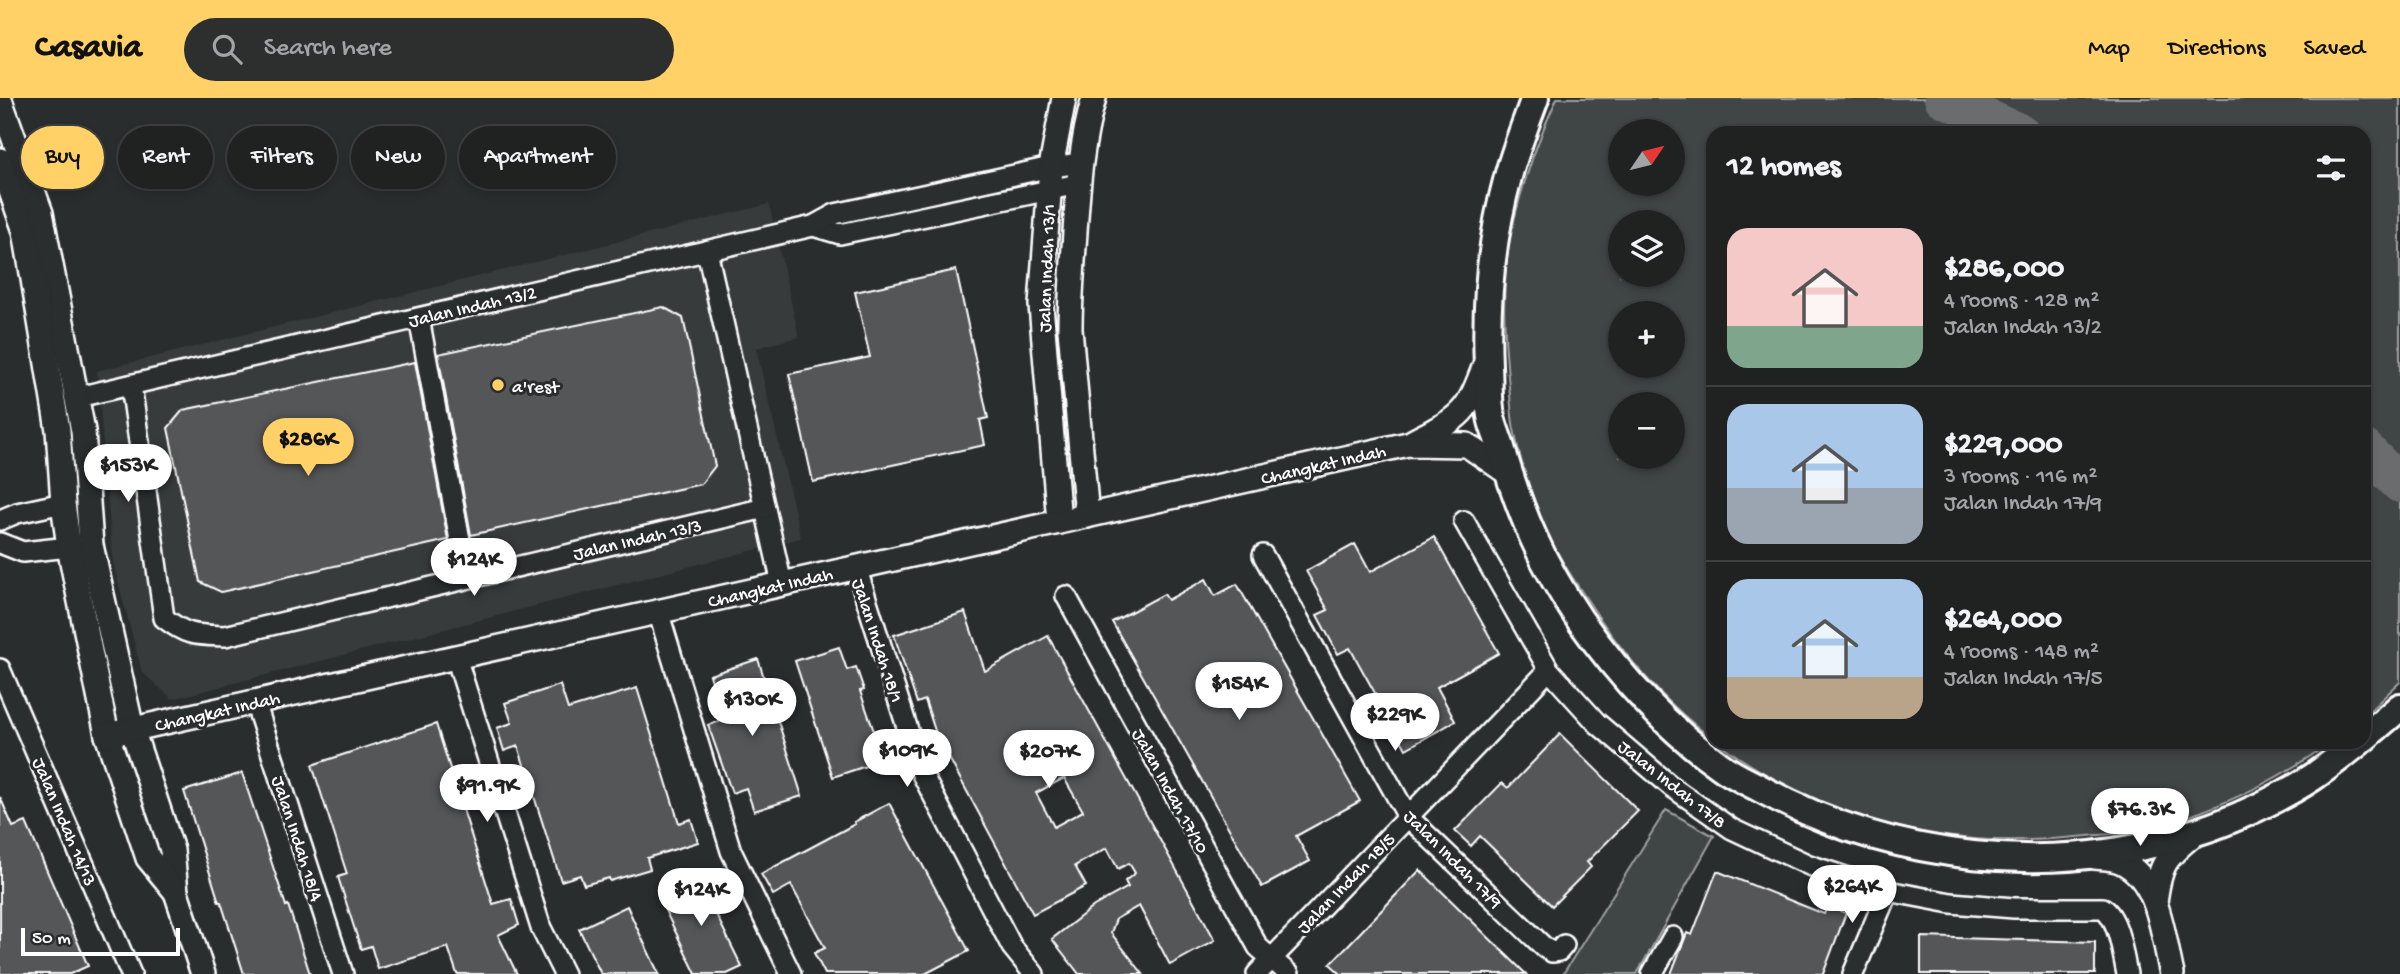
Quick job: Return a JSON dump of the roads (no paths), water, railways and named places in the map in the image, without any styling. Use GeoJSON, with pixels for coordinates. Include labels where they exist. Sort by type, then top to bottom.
{"type":"FeatureCollection","features":[{"type":"Feature","properties":{"kind":"main road"},"geometry":{"type":"LineString","coordinates":[[1535,98],[1509,172],[1495,236],[1488,299],[1491,416],[1508,473],[1537,550],[1566,600],[1602,652],[1644,701],[1684,738],[1721,767],[1784,802],[1846,829],[1895,843],[1942,852],[2022,858],[2084,856],[2195,833],[2247,811],[2311,778],[2350,749]]}},
{"type":"Feature","properties":{"kind":"main road"},"geometry":{"type":"LineString","coordinates":[[2371,732],[2400,707]]}},
{"type":"Feature","properties":{"kind":"street","name":"Jalan Indah 13/1"},"geometry":{"type":"LineString","coordinates":[[1059,522],[1041,305],[1048,191],[1064,98]]}},
{"type":"Feature","properties":{"kind":"street","name":"Jalan Indah 13/1"},"geometry":{"type":"LineString","coordinates":[[1087,516],[1070,329],[1079,173],[1086,125],[1094,98]]}},
{"type":"Feature","properties":{"kind":"street","name":"Changkat Indah"},"geometry":{"type":"LineString","coordinates":[[0,100],[39,206],[78,397],[91,545],[132,729],[172,850],[176,892],[203,974]]}},
{"type":"Feature","properties":{"kind":"street","name":"Changkat Indah"},"geometry":{"type":"LineString","coordinates":[[0,160],[25,231],[58,430],[69,547],[107,735],[148,858],[176,892]]}},
{"type":"Feature","properties":{"kind":"street","name":"Jalan Indah 13/2"},"geometry":{"type":"LineString","coordinates":[[78,397],[813,226],[835,214],[1051,167],[1079,173]]}},
{"type":"Feature","properties":{"kind":"street","name":"Jalan Indah 13/2"},"geometry":{"type":"LineString","coordinates":[[813,226],[840,234],[1048,191],[1079,173]]}},
{"type":"Feature","properties":{"kind":"street"},"geometry":{"type":"LineString","coordinates":[[707,251],[782,584]]}},
{"type":"Feature","properties":{"kind":"street"},"geometry":{"type":"LineString","coordinates":[[419,318],[467,578]]}},
{"type":"Feature","properties":{"kind":"street","name":"Changkat Indah"},"geometry":{"type":"LineString","coordinates":[[1408,444],[1460,415],[1473,398],[1488,357]]}},
{"type":"Feature","properties":{"kind":"street","name":"Jalan Indah 13/3"},"geometry":{"type":"LineString","coordinates":[[131,384],[164,618],[181,632],[225,636],[765,508]]}},
{"type":"Feature","properties":{"kind":"street","name":"Changkat Indah"},"geometry":{"type":"LineString","coordinates":[[107,735],[1408,444],[1467,445],[1508,473]]}},
{"type":"Feature","properties":{"kind":"street"},"geometry":{"type":"LineString","coordinates":[[0,520],[17,513],[63,503]]}},
{"type":"Feature","properties":{"kind":"street","name":"Jalan Indah 17/8"},"geometry":{"type":"LineString","coordinates":[[1464,522],[1549,670],[1597,723],[1672,787],[1732,829],[1810,865],[1888,891],[1951,903],[2014,908],[2097,907],[2109,912],[2115,923],[2127,974]]}},
{"type":"Feature","properties":{"kind":"street"},"geometry":{"type":"LineString","coordinates":[[0,543],[23,552],[69,547]]}},
{"type":"Feature","properties":{"kind":"street","name":"Jalan Indah 17/9"},"geometry":{"type":"LineString","coordinates":[[1263,555],[1408,817],[1545,948],[1552,952],[1559,951],[1564,945]]}},
{"type":"Feature","properties":{"kind":"street","name":"Jalan Indah 18/1"},"geometry":{"type":"LineString","coordinates":[[856,567],[922,774],[1012,947],[1034,974]]}},
{"type":"Feature","properties":{"kind":"street","name":"Jalan Indah 17/10"},"geometry":{"type":"LineString","coordinates":[[1066,596],[1258,947],[1289,974]]}},
{"type":"Feature","properties":{"kind":"street"},"geometry":{"type":"LineString","coordinates":[[658,611],[731,851],[791,974]]}},
{"type":"Feature","properties":{"kind":"street"},"geometry":{"type":"LineString","coordinates":[[456,657],[541,928],[564,974]]}},
{"type":"Feature","properties":{"kind":"street","name":"Jalan Indah 14/13"},"geometry":{"type":"LineString","coordinates":[[0,669],[131,974]]}},
{"type":"Feature","properties":{"kind":"street","name":"Jalan Indah 18/5"},"geometry":{"type":"LineString","coordinates":[[1257,974],[1549,670]]}},
{"type":"Feature","properties":{"kind":"street","name":"Jalan Indah 18/4"},"geometry":{"type":"LineString","coordinates":[[255,702],[343,974]]}},
{"type":"Feature","properties":{"kind":"street"},"geometry":{"type":"LineString","coordinates":[[2155,902],[2159,872],[2172,852],[2195,833]]}},
{"type":"Feature","properties":{"kind":"street"},"geometry":{"type":"LineString","coordinates":[[2084,856],[2120,860],[2134,869],[2155,902],[2172,974]]}},
{"type":"Feature","properties":{"kind":"street"},"geometry":{"type":"LineString","coordinates":[[1853,974],[1888,891]]}},
{"type":"Feature","properties":{"kind":"street"},"geometry":{"type":"LineString","coordinates":[[1652,974],[1673,937]]}},
{"type":"Feature","properties":{"kind":"waterway"},"geometry":{"type":"LineString","coordinates":[[1943,98],[2005,126]]}},
{"type":"Feature","properties":{"kind":"waterway"},"geometry":{"type":"LineString","coordinates":[[2371,455],[2400,484]]}},
{"type":"Feature","properties":{"kind":"place","name":"a'rest"},"geometry":{"type":"Point","coordinates":[498,385]}}]}
